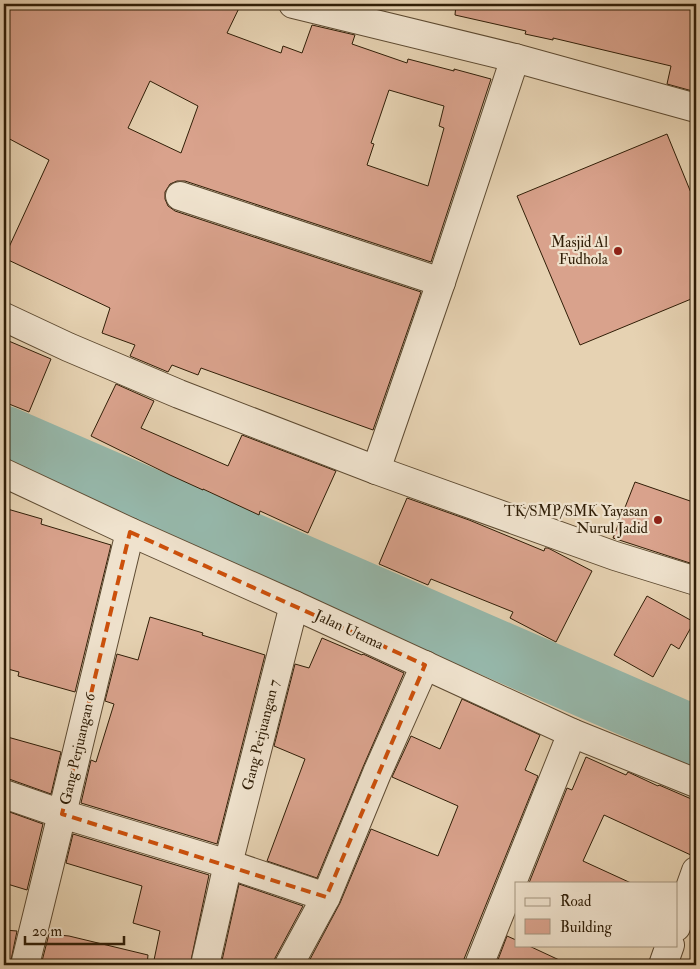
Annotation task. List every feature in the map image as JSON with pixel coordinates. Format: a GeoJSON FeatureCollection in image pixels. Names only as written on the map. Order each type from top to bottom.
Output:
{"type":"FeatureCollection","features":[{"type":"Feature","properties":{"kind":"street"},"geometry":{"type":"LineString","coordinates":[[293,4],[515,58],[696,108]]}},
{"type":"Feature","properties":{"kind":"street"},"geometry":{"type":"LineString","coordinates":[[376,470],[515,58]]}},
{"type":"Feature","properties":{"kind":"street"},"geometry":{"type":"LineString","coordinates":[[180,196],[441,282]]}},
{"type":"Feature","properties":{"kind":"street"},"geometry":{"type":"LineString","coordinates":[[4,317],[68,347],[179,394],[376,470],[615,556],[696,581]]}},
{"type":"Feature","properties":{"kind":"street","name":"Jalan Utama"},"geometry":{"type":"LineString","coordinates":[[4,473],[572,733],[696,783]]}},
{"type":"Feature","properties":{"kind":"street","name":"Gang Perjuangan 6"},"geometry":{"type":"LineString","coordinates":[[25,965],[130,532]]}},
{"type":"Feature","properties":{"kind":"street","name":"Gang Perjuangan 7"},"geometry":{"type":"LineString","coordinates":[[205,965],[228,864],[294,605]]}},
{"type":"Feature","properties":{"kind":"street"},"geometry":{"type":"LineString","coordinates":[[289,965],[326,896],[377,773],[425,665]]}},
{"type":"Feature","properties":{"kind":"street"},"geometry":{"type":"LineString","coordinates":[[479,965],[572,733]]}},
{"type":"Feature","properties":{"kind":"street"},"geometry":{"type":"LineString","coordinates":[[4,794],[62,814],[326,896]]}},
{"type":"Feature","properties":{"kind":"street"},"geometry":{"type":"LineString","coordinates":[[678,921],[696,871]]}},
{"type":"Feature","properties":{"kind":"street"},"geometry":{"type":"LineString","coordinates":[[663,965],[670,946]]}},
{"type":"Feature","properties":{"kind":"highlighted area"},"geometry":{"type":"Polygon","coordinates":[[[130,532],[425,665],[326,897],[62,814],[130,532]]]}},
{"type":"Feature","properties":{"kind":"building"},"geometry":{"type":"Polygon","coordinates":[[[4,4],[241,4],[227,33],[281,53],[283,46],[302,53],[312,25],[355,35],[352,44],[407,63],[408,59],[491,79],[431,262],[185,181],[177,181],[170,184],[165,192],[168,206],[175,211],[421,292],[373,430],[201,368],[198,375],[172,365],[168,372],[130,356],[135,345],[102,333],[110,308],[4,258],[49,160],[4,136],[4,4]],[[150,81],[128,128],[181,153],[198,106],[150,81]],[[389,90],[371,143],[374,144],[367,165],[428,186],[444,128],[439,126],[444,106],[389,90]]]}},
{"type":"Feature","properties":{"kind":"building"},"geometry":{"type":"Polygon","coordinates":[[[456,4],[696,4],[696,92],[667,84],[671,66],[553,38],[553,40],[525,34],[526,31],[455,15],[456,4]]]}},
{"type":"Feature","properties":{"kind":"building","name":"Masjid Al Fudhola"},"geometry":{"type":"Polygon","coordinates":[[[667,134],[696,205],[696,297],[580,345],[517,196],[667,134]]]}},
{"type":"Feature","properties":{"kind":"building"},"geometry":{"type":"Polygon","coordinates":[[[4,339],[51,359],[29,412],[4,402],[4,339]]]}},
{"type":"Feature","properties":{"kind":"building"},"geometry":{"type":"Polygon","coordinates":[[[116,384],[154,401],[141,428],[228,466],[242,435],[336,471],[308,533],[260,511],[259,515],[203,490],[91,436],[116,384]]]}},
{"type":"Feature","properties":{"kind":"building","name":"TK/SMP/SMK Yayasan Nurul Jadid"},"geometry":{"type":"Polygon","coordinates":[[[635,482],[696,503],[696,565],[613,538],[635,482]]]}},
{"type":"Feature","properties":{"kind":"building"},"geometry":{"type":"Polygon","coordinates":[[[407,498],[469,520],[544,551],[545,548],[548,548],[592,571],[556,642],[510,618],[513,612],[431,579],[428,585],[379,564],[407,498]]]}},
{"type":"Feature","properties":{"kind":"building"},"geometry":{"type":"Polygon","coordinates":[[[4,508],[42,519],[41,524],[111,545],[75,692],[18,676],[19,672],[4,668],[4,508]]]}},
{"type":"Feature","properties":{"kind":"building"},"geometry":{"type":"Polygon","coordinates":[[[647,596],[694,622],[679,649],[671,644],[653,677],[614,655],[647,596]]]}},
{"type":"Feature","properties":{"kind":"building"},"geometry":{"type":"Polygon","coordinates":[[[150,617],[265,655],[217,844],[81,803],[91,760],[96,762],[114,704],[105,701],[117,654],[138,660],[150,617]]]}},
{"type":"Feature","properties":{"kind":"building"},"geometry":{"type":"Polygon","coordinates":[[[322,638],[404,673],[317,878],[267,861],[305,759],[274,746],[295,664],[309,668],[322,638]]]}},
{"type":"Feature","properties":{"kind":"building"},"geometry":{"type":"Polygon","coordinates":[[[462,699],[540,735],[525,770],[538,776],[464,959],[464,965],[307,965],[340,903],[371,829],[438,856],[458,806],[392,777],[411,736],[440,749],[462,699]]]}},
{"type":"Feature","properties":{"kind":"building"},"geometry":{"type":"Polygon","coordinates":[[[4,736],[61,752],[51,794],[9,779],[4,779],[4,736]]]}},
{"type":"Feature","properties":{"kind":"building"},"geometry":{"type":"Polygon","coordinates":[[[586,757],[626,775],[628,772],[696,801],[696,856],[604,815],[583,861],[629,882],[529,882],[567,788],[572,790],[586,757]]]}},
{"type":"Feature","properties":{"kind":"building"},"geometry":{"type":"Polygon","coordinates":[[[4,810],[43,824],[27,890],[4,883],[4,810]]]}},
{"type":"Feature","properties":{"kind":"building"},"geometry":{"type":"Polygon","coordinates":[[[73,834],[209,875],[190,965],[153,965],[160,931],[133,923],[142,886],[66,863],[73,834]]]}},
{"type":"Feature","properties":{"kind":"building"},"geometry":{"type":"Polygon","coordinates":[[[239,884],[303,906],[273,965],[221,965],[239,884]]]}},
{"type":"Feature","properties":{"kind":"building"},"geometry":{"type":"Polygon","coordinates":[[[4,930],[17,931],[10,965],[4,965],[4,930]]]}},
{"type":"Feature","properties":{"kind":"building"},"geometry":{"type":"Polygon","coordinates":[[[49,934],[69,936],[148,955],[147,965],[41,965],[49,934]]]}},
{"type":"Feature","properties":{"kind":"building"},"geometry":{"type":"Polygon","coordinates":[[[507,936],[515,940],[515,946],[529,946],[570,965],[496,965],[507,936]]]}},
{"type":"Feature","properties":{"kind":"waterway"},"geometry":{"type":"LineString","coordinates":[[4,435],[696,736]]}},
{"type":"Feature","properties":{"kind":"place","name":"Masjid Al Fudhola"},"geometry":{"type":"Point","coordinates":[618,251]}},
{"type":"Feature","properties":{"kind":"place","name":"TK/SMP/SMK Yayasan Nurul Jadid"},"geometry":{"type":"Point","coordinates":[658,520]}}]}
